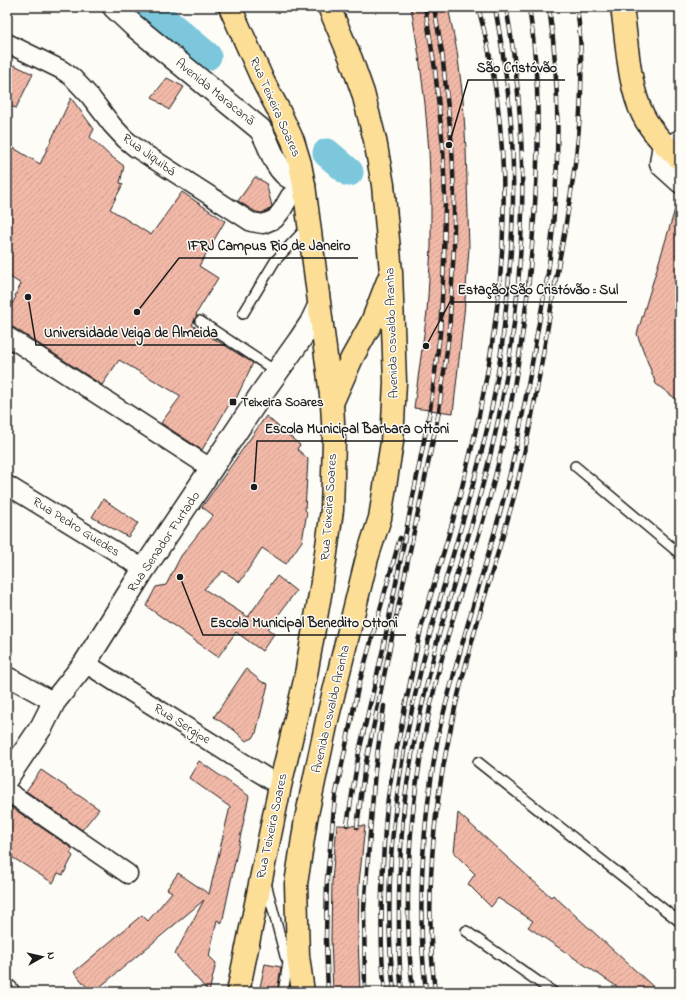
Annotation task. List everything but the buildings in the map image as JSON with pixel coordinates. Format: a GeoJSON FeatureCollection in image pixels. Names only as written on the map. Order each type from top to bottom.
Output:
{"type":"FeatureCollection","features":[{"type":"Feature","properties":{"kind":"main road","name":"Rua Teixeira Soares"},"geometry":{"type":"LineString","coordinates":[[230,7],[260,76],[278,109],[293,142],[300,164],[332,403],[334,448],[329,537],[305,680],[280,786],[238,992]]}},
{"type":"Feature","properties":{"kind":"main road","name":"Avenida Osvaldo Aranha"},"geometry":{"type":"LineString","coordinates":[[303,992],[298,956],[296,884],[306,819],[328,716],[367,558],[380,518],[392,442],[395,382],[391,272],[383,185],[375,140],[363,93],[351,59],[329,7]]}},
{"type":"Feature","properties":{"kind":"main road"},"geometry":{"type":"LineString","coordinates":[[622,7],[632,81],[642,114],[654,133],[671,139],[680,159]]}},
{"type":"Feature","properties":{"kind":"main road"},"geometry":{"type":"LineString","coordinates":[[332,403],[352,358],[372,322],[391,272]]}},
{"type":"Feature","properties":{"kind":"street","name":"Avenida Maracanã"},"geometry":{"type":"LineString","coordinates":[[114,7],[133,25],[257,126],[267,139],[284,174],[304,185]]}},
{"type":"Feature","properties":{"kind":"street","name":"Rua Jiquibá"},"geometry":{"type":"LineString","coordinates":[[7,43],[67,74],[81,86],[124,139],[233,212],[251,222],[263,224],[275,219],[290,196],[304,185]]}},
{"type":"Feature","properties":{"kind":"street"},"geometry":{"type":"LineString","coordinates":[[671,139],[659,163],[660,166],[680,184]]}},
{"type":"Feature","properties":{"kind":"street"},"geometry":{"type":"LineString","coordinates":[[272,152],[281,190],[282,210]]}},
{"type":"Feature","properties":{"kind":"street","name":"Rua Senador Furtado"},"geometry":{"type":"LineString","coordinates":[[7,778],[42,726],[54,702],[85,663],[144,570],[311,323],[320,306]]}},
{"type":"Feature","properties":{"kind":"street"},"geometry":{"type":"LineString","coordinates":[[7,336],[212,469]]}},
{"type":"Feature","properties":{"kind":"street","name":"Rua Pedro Guedes"},"geometry":{"type":"LineString","coordinates":[[7,485],[144,570]]}},
{"type":"Feature","properties":{"kind":"street","name":"Rua Sergipe"},"geometry":{"type":"LineString","coordinates":[[85,663],[280,786]]}},
{"type":"Feature","properties":{"kind":"street"},"geometry":{"type":"LineString","coordinates":[[7,676],[54,702]]}},
{"type":"Feature","properties":{"kind":"street"},"geometry":{"type":"LineString","coordinates":[[7,791],[128,874]]}},
{"type":"Feature","properties":{"kind":"lane"},"geometry":{"type":"LineString","coordinates":[[243,314],[275,261],[309,225]]}},
{"type":"Feature","properties":{"kind":"lane"},"geometry":{"type":"LineString","coordinates":[[200,321],[277,372]]}},
{"type":"Feature","properties":{"kind":"lane"},"geometry":{"type":"LineString","coordinates":[[575,466],[680,554]]}},
{"type":"Feature","properties":{"kind":"lane"},"geometry":{"type":"LineString","coordinates":[[478,762],[680,922]]}},
{"type":"Feature","properties":{"kind":"lane"},"geometry":{"type":"LineString","coordinates":[[263,870],[285,956],[288,962],[283,992]]}},
{"type":"Feature","properties":{"kind":"lane"},"geometry":{"type":"LineString","coordinates":[[466,931],[553,992]]}},
{"type":"Feature","properties":{"kind":"waterway"},"geometry":{"type":"LineString","coordinates":[[148,7],[207,56]]}},
{"type":"Feature","properties":{"kind":"waterway"},"geometry":{"type":"LineString","coordinates":[[327,153],[349,172]]}},
{"type":"Feature","properties":{"kind":"railway"},"geometry":{"type":"LineString","coordinates":[[347,825],[359,752],[383,649],[430,410],[440,334],[444,263],[445,200],[443,146],[435,69],[425,7]]}},
{"type":"Feature","properties":{"kind":"railway"},"geometry":{"type":"LineString","coordinates":[[357,827],[364,772],[439,411],[449,334],[454,247],[452,146],[442,52],[434,7]]}},
{"type":"Feature","properties":{"kind":"railway"},"geometry":{"type":"LineString","coordinates":[[385,992],[381,917],[383,854],[387,803],[421,629],[449,535],[478,421],[498,303],[502,243],[503,184],[500,125],[492,66],[478,7]]}},
{"type":"Feature","properties":{"kind":"railway"},"geometry":{"type":"LineString","coordinates":[[394,992],[390,947],[389,902],[391,857],[401,767],[409,722],[430,634],[484,444],[499,367],[507,294],[511,249],[513,159],[509,104],[501,39],[495,7]]}},
{"type":"Feature","properties":{"kind":"railway"},"geometry":{"type":"LineString","coordinates":[[402,992],[399,944],[399,897],[403,817],[410,765],[437,641],[479,499],[493,444],[508,366],[515,315],[520,264],[522,160],[514,57],[506,7]]}},
{"type":"Feature","properties":{"kind":"railway"},"geometry":{"type":"LineString","coordinates":[[413,992],[409,947],[409,858],[418,770],[426,726],[447,639],[482,524],[501,454],[519,360],[527,296],[538,148],[536,63],[529,7]]}},
{"type":"Feature","properties":{"kind":"railway"},"geometry":{"type":"LineString","coordinates":[[426,992],[422,927],[423,861],[425,829],[433,764],[446,705],[500,514],[510,473],[525,404],[548,273],[555,207],[558,140],[556,73],[549,7]]}},
{"type":"Feature","properties":{"kind":"railway"},"geometry":{"type":"LineString","coordinates":[[435,992],[432,960],[431,894],[432,861],[439,796],[457,701],[475,629],[516,489],[539,378],[569,203],[578,138],[581,72],[577,7]]}},
{"type":"Feature","properties":{"kind":"railway"},"geometry":{"type":"LineString","coordinates":[[328,992],[326,939],[327,879],[335,798],[358,688],[400,538]]}},
{"type":"Feature","properties":{"kind":"railway"},"geometry":{"type":"LineString","coordinates":[[365,992],[364,909],[375,770],[384,706]]}},
{"type":"Feature","properties":{"kind":"place","name":"São Cristóvão"},"geometry":{"type":"Point","coordinates":[449,145]}},
{"type":"Feature","properties":{"kind":"place","name":"Universidade Veiga de Almeida"},"geometry":{"type":"Point","coordinates":[28,297]}},
{"type":"Feature","properties":{"kind":"place","name":"IFRJ Campus Rio de Janeiro"},"geometry":{"type":"Point","coordinates":[137,312]}},
{"type":"Feature","properties":{"kind":"place","name":"Estação São Cristóvão :: Sul"},"geometry":{"type":"Point","coordinates":[426,346]}},
{"type":"Feature","properties":{"kind":"place","name":"Teixeira Soares"},"geometry":{"type":"Point","coordinates":[233,402]}},
{"type":"Feature","properties":{"kind":"place","name":"Escola Municipal Barbara Ottoni"},"geometry":{"type":"Point","coordinates":[254,487]}},
{"type":"Feature","properties":{"kind":"place","name":"Escola Municipal Benedito Ottoni"},"geometry":{"type":"Point","coordinates":[180,577]}}]}
